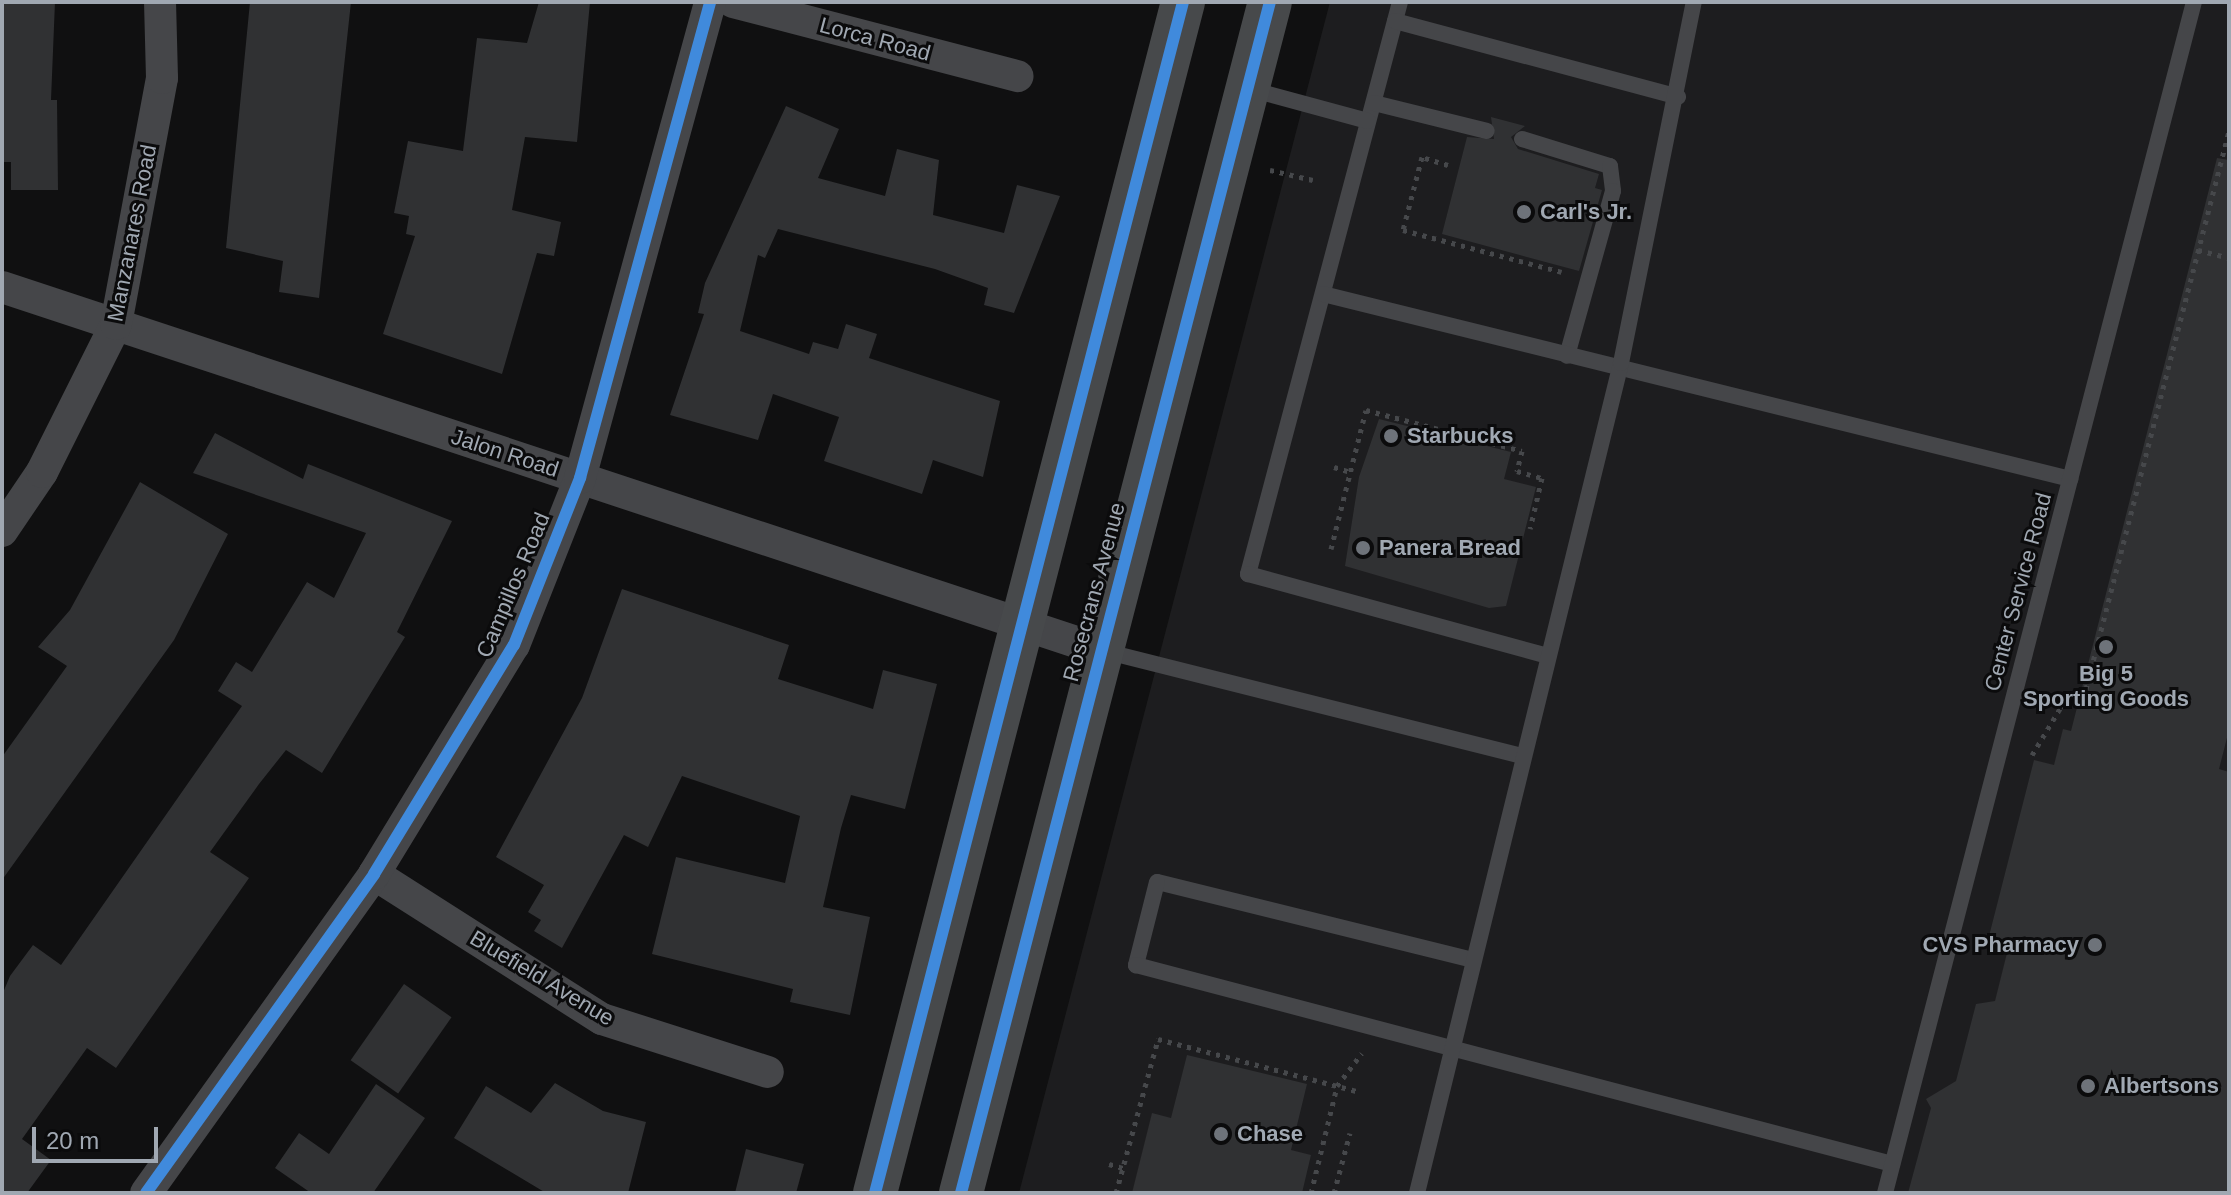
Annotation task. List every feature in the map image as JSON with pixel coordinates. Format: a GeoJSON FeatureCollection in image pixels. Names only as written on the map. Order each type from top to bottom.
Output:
{"type":"FeatureCollection","features":[{"type":"Feature","properties":{"kind":"main road"},"geometry":{"type":"LineString","coordinates":[[875,1193],[1183,2]]}},
{"type":"Feature","properties":{"kind":"main road","name":"Rosecrans Avenue"},"geometry":{"type":"LineString","coordinates":[[961,1193],[1270,2]]}},
{"type":"Feature","properties":{"kind":"street","name":"Manzanares Road"},"geometry":{"type":"LineString","coordinates":[[2,531],[42,472],[116,324],[162,78],[160,2]]}},
{"type":"Feature","properties":{"kind":"street","name":"Campillos Road"},"geometry":{"type":"LineString","coordinates":[[146,1193],[374,874],[514,645],[580,478],[710,2]]}},
{"type":"Feature","properties":{"kind":"street","name":"Lorca Road"},"geometry":{"type":"LineString","coordinates":[[733,2],[1018,76]]}},
{"type":"Feature","properties":{"kind":"street","name":"Jalon Road"},"geometry":{"type":"LineString","coordinates":[[2,287],[1100,650]]}},
{"type":"Feature","properties":{"kind":"street","name":"Bluefield Avenue"},"geometry":{"type":"LineString","coordinates":[[374,874],[602,1019],[768,1072]]}},
{"type":"Feature","properties":{"kind":"lane"},"geometry":{"type":"LineString","coordinates":[[1400,2],[1248,574],[1547,656]]}},
{"type":"Feature","properties":{"kind":"lane"},"geometry":{"type":"LineString","coordinates":[[1417,1193],[1619,370],[1678,97],[1694,2]]}},
{"type":"Feature","properties":{"kind":"lane","name":"Center Service Road"},"geometry":{"type":"LineString","coordinates":[[1885,1193],[2194,2]]}},
{"type":"Feature","properties":{"kind":"lane"},"geometry":{"type":"LineString","coordinates":[[1395,21],[1678,97]]}},
{"type":"Feature","properties":{"kind":"lane"},"geometry":{"type":"LineString","coordinates":[[1247,88],[1368,121]]}},
{"type":"Feature","properties":{"kind":"lane"},"geometry":{"type":"LineString","coordinates":[[1374,103],[1487,131]]}},
{"type":"Feature","properties":{"kind":"lane"},"geometry":{"type":"LineString","coordinates":[[1522,139],[1610,166],[1613,191],[1567,356]]}},
{"type":"Feature","properties":{"kind":"lane"},"geometry":{"type":"LineString","coordinates":[[1323,294],[1619,370],[2070,479]]}},
{"type":"Feature","properties":{"kind":"lane"},"geometry":{"type":"LineString","coordinates":[[1100,650],[1522,756]]}},
{"type":"Feature","properties":{"kind":"lane"},"geometry":{"type":"LineString","coordinates":[[1473,960],[1157,882],[1136,965],[1451,1051],[1892,1164]]}},
{"type":"Feature","properties":{"kind":"path"},"geometry":{"type":"LineString","coordinates":[[2061,707],[2086,689],[2229,131]]}},
{"type":"Feature","properties":{"kind":"path"},"geometry":{"type":"LineString","coordinates":[[1448,165],[1422,157],[1403,230],[1576,276]]}},
{"type":"Feature","properties":{"kind":"path"},"geometry":{"type":"LineString","coordinates":[[1261,167],[1313,180]]}},
{"type":"Feature","properties":{"kind":"path"},"geometry":{"type":"LineString","coordinates":[[2198,250],[2229,258]]}},
{"type":"Feature","properties":{"kind":"path"},"geometry":{"type":"LineString","coordinates":[[1331,549],[1366,410],[1522,451],[1517,471],[1542,478],[1530,529]]}},
{"type":"Feature","properties":{"kind":"path"},"geometry":{"type":"LineString","coordinates":[[1334,467],[1350,472]]}},
{"type":"Feature","properties":{"kind":"path"},"geometry":{"type":"LineString","coordinates":[[1311,1193],[1337,1086],[1377,1031]]}},
{"type":"Feature","properties":{"kind":"path"},"geometry":{"type":"LineString","coordinates":[[1116,1193],[1158,1039],[1360,1092]]}},
{"type":"Feature","properties":{"kind":"path"},"geometry":{"type":"LineString","coordinates":[[1334,1193],[1350,1133]]}},
{"type":"Feature","properties":{"kind":"path"},"geometry":{"type":"LineString","coordinates":[[1109,1164],[1123,1168]]}},
{"type":"Feature","properties":{"kind":"shaded area"},"geometry":{"type":"Polygon","coordinates":[[[1330,2],[2229,2],[2229,1193],[1019,1193],[1330,2]]]}},
{"type":"Feature","properties":{"kind":"building"},"geometry":{"type":"Polygon","coordinates":[[[2,2],[55,2],[51,100],[57,100],[58,190],[11,190],[11,162],[2,162],[2,2]]]}},
{"type":"Feature","properties":{"kind":"building"},"geometry":{"type":"Polygon","coordinates":[[[250,2],[351,2],[319,298],[279,292],[283,261],[226,248],[250,2]]]}},
{"type":"Feature","properties":{"kind":"building"},"geometry":{"type":"Polygon","coordinates":[[[539,2],[590,2],[577,142],[525,137],[512,210],[561,222],[554,256],[537,253],[502,374],[383,334],[415,236],[406,234],[409,216],[394,213],[408,141],[463,151],[477,38],[527,43],[539,2]]]}},
{"type":"Feature","properties":{"kind":"building"},"geometry":{"type":"Polygon","coordinates":[[[786,106],[839,129],[818,178],[885,196],[897,149],[939,160],[933,215],[1004,233],[1017,185],[1060,196],[1014,313],[984,305],[988,288],[935,269],[778,229],[765,258],[758,255],[740,331],[809,354],[813,342],[838,349],[846,324],[877,334],[869,358],[1000,401],[983,477],[933,460],[922,494],[824,461],[839,417],[773,394],[758,440],[670,415],[704,314],[698,313],[705,283],[786,106]]]}},
{"type":"Feature","properties":{"kind":"building","name":"Carl's Jr."},"geometry":{"type":"Polygon","coordinates":[[[1491,117],[1525,126],[1511,137],[1518,149],[1599,174],[1595,188],[1602,190],[1579,271],[1442,234],[1467,137],[1494,139],[1491,117]]]}},
{"type":"Feature","properties":{"kind":"building"},"geometry":{"type":"Polygon","coordinates":[[[2217,158],[2229,160],[2229,730],[2219,769],[2229,772],[2229,1193],[1908,1193],[1931,1108],[1926,1099],[1956,1081],[1976,1004],[1995,1001],[2008,949],[1987,944],[2034,760],[2054,765],[2063,729],[2071,731],[2217,158]]]}},
{"type":"Feature","properties":{"kind":"building"},"geometry":{"type":"Polygon","coordinates":[[[1379,419],[1511,452],[1504,479],[1536,487],[1506,606],[1489,608],[1345,566],[1359,477],[1379,419]]]}},
{"type":"Feature","properties":{"kind":"building"},"geometry":{"type":"Polygon","coordinates":[[[215,433],[303,479],[308,464],[452,521],[397,632],[405,637],[322,773],[286,750],[259,784],[210,852],[249,878],[116,1068],[87,1048],[22,1139],[51,1160],[27,1193],[2,1193],[2,995],[10,976],[33,945],[61,965],[242,706],[218,691],[236,662],[252,672],[307,582],[334,598],[366,533],[193,473],[215,433]]]}},
{"type":"Feature","properties":{"kind":"building"},"geometry":{"type":"Polygon","coordinates":[[[140,482],[228,534],[174,640],[2,880],[2,757],[67,666],[38,647],[70,610],[140,482]]]}},
{"type":"Feature","properties":{"kind":"building"},"geometry":{"type":"Polygon","coordinates":[[[622,589],[789,645],[778,679],[873,709],[883,670],[937,684],[905,809],[851,795],[841,828],[823,907],[870,917],[850,1015],[790,1002],[793,989],[652,954],[676,857],[785,883],[800,816],[682,776],[648,847],[624,835],[562,948],[534,931],[541,920],[528,912],[544,885],[496,857],[582,698],[622,589]]]}},
{"type":"Feature","properties":{"kind":"building"},"geometry":{"type":"Polygon","coordinates":[[[404,984],[452,1017],[398,1093],[351,1060],[404,984]]]}},
{"type":"Feature","properties":{"kind":"building","name":"Chase"},"geometry":{"type":"Polygon","coordinates":[[[1187,1055],[1307,1084],[1291,1150],[1311,1155],[1302,1193],[1132,1193],[1152,1113],[1171,1118],[1187,1055]]]}},
{"type":"Feature","properties":{"kind":"building"},"geometry":{"type":"Polygon","coordinates":[[[555,1083],[603,1111],[646,1122],[628,1193],[546,1193],[454,1138],[486,1086],[531,1113],[555,1083]]]}},
{"type":"Feature","properties":{"kind":"building"},"geometry":{"type":"Polygon","coordinates":[[[376,1084],[425,1118],[373,1193],[311,1193],[275,1168],[299,1133],[329,1154],[376,1084]]]}},
{"type":"Feature","properties":{"kind":"building"},"geometry":{"type":"Polygon","coordinates":[[[746,1149],[804,1164],[796,1193],[735,1193],[746,1149]]]}},
{"type":"Feature","properties":{"kind":"cycle path"},"geometry":{"type":"LineString","coordinates":[[146,1193],[374,874],[514,645],[580,478],[710,2]]}},
{"type":"Feature","properties":{"kind":"cycle path"},"geometry":{"type":"LineString","coordinates":[[875,1193],[1183,2]]}},
{"type":"Feature","properties":{"kind":"cycle path"},"geometry":{"type":"LineString","coordinates":[[961,1193],[1270,2]]}},
{"type":"Feature","properties":{"kind":"place","name":"Carl's Jr."},"geometry":{"type":"Point","coordinates":[1524,212]}},
{"type":"Feature","properties":{"kind":"place","name":"Starbucks"},"geometry":{"type":"Point","coordinates":[1391,436]}},
{"type":"Feature","properties":{"kind":"place","name":"Panera Bread"},"geometry":{"type":"Point","coordinates":[1363,548]}},
{"type":"Feature","properties":{"kind":"place","name":"Big 5 Sporting Goods"},"geometry":{"type":"Point","coordinates":[2106,647]}},
{"type":"Feature","properties":{"kind":"place","name":"CVS Pharmacy"},"geometry":{"type":"Point","coordinates":[2095,945]}},
{"type":"Feature","properties":{"kind":"place","name":"Albertsons"},"geometry":{"type":"Point","coordinates":[2088,1086]}},
{"type":"Feature","properties":{"kind":"place","name":"Chase"},"geometry":{"type":"Point","coordinates":[1221,1134]}}]}
